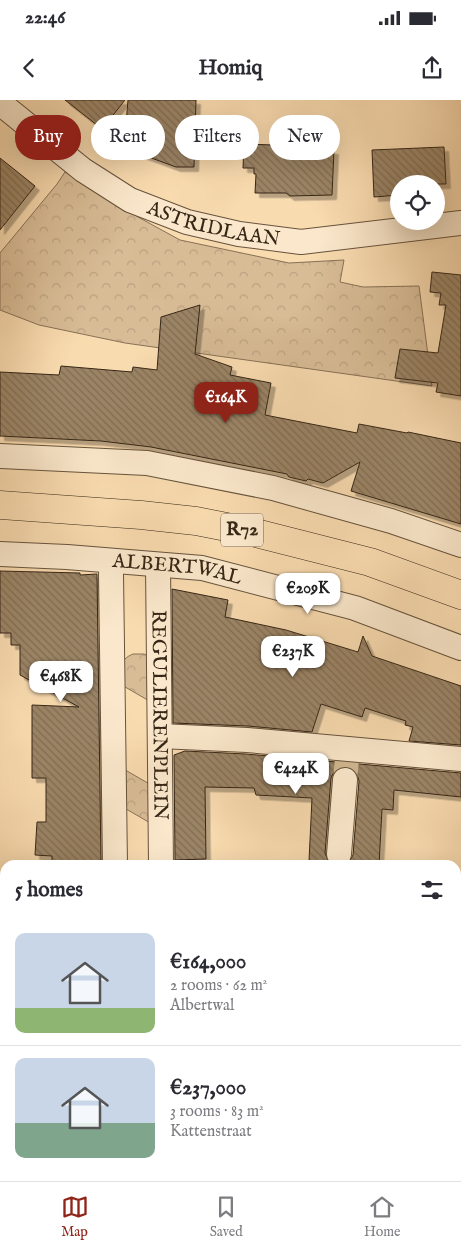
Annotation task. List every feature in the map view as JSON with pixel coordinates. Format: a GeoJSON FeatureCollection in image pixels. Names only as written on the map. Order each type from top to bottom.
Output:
{"type":"FeatureCollection","features":[{"type":"Feature","properties":{"kind":"main road","name":"R72"},"geometry":{"type":"LineString","coordinates":[[0,505],[196,521],[252,532],[370,562],[461,595]]}},
{"type":"Feature","properties":{"kind":"street","name":"ASTRIDLAAN"},"geometry":{"type":"LineString","coordinates":[[0,103],[83,170],[130,200],[187,222],[239,234],[302,242],[461,223]]}},
{"type":"Feature","properties":{"kind":"street"},"geometry":{"type":"LineString","coordinates":[[0,456],[147,463],[272,488],[391,520],[461,545]]}},
{"type":"Feature","properties":{"kind":"street","name":"ALBERTWAL"},"geometry":{"type":"LineString","coordinates":[[0,554],[67,557],[202,568],[355,608],[461,648]]}},
{"type":"Feature","properties":{"kind":"street"},"geometry":{"type":"LineString","coordinates":[[112,561],[115,860]]}},
{"type":"Feature","properties":{"kind":"street","name":"REGULIERENPLEIN"},"geometry":{"type":"LineString","coordinates":[[158,565],[161,860]]}},
{"type":"Feature","properties":{"kind":"street"},"geometry":{"type":"LineString","coordinates":[[160,736],[247,740],[347,763],[461,759]]}},
{"type":"Feature","properties":{"kind":"street"},"geometry":{"type":"LineString","coordinates":[[339,854],[347,763]]}},
{"type":"Feature","properties":{"kind":"green space"},"geometry":{"type":"Polygon","coordinates":[[[65,172],[138,217],[180,240],[289,263],[344,260],[340,282],[363,287],[419,286],[432,386],[125,343],[39,325],[0,310],[0,253],[65,172]]]}},
{"type":"Feature","properties":{"kind":"green space"},"geometry":{"type":"Polygon","coordinates":[[[133,654],[149,656],[151,702],[120,684],[123,662],[128,656],[133,654]]]}},
{"type":"Feature","properties":{"kind":"green space"},"geometry":{"type":"Polygon","coordinates":[[[120,767],[153,786],[152,824],[121,806],[120,767]]]}},
{"type":"Feature","properties":{"kind":"building"},"geometry":{"type":"Polygon","coordinates":[[[65,100],[125,100],[113,115],[91,115],[91,120],[65,100]]]}},
{"type":"Feature","properties":{"kind":"building"},"geometry":{"type":"Polygon","coordinates":[[[128,100],[196,100],[196,115],[175,115],[175,160],[194,160],[194,167],[176,167],[157,160],[165,160],[165,115],[127,115],[128,100]]]}},
{"type":"Feature","properties":{"kind":"building"},"geometry":{"type":"Polygon","coordinates":[[[259,145],[269,145],[269,160],[334,160],[332,195],[290,196],[286,193],[255,193],[256,174],[254,174],[254,168],[243,168],[243,160],[259,160],[259,145]]]}},
{"type":"Feature","properties":{"kind":"building"},"geometry":{"type":"Polygon","coordinates":[[[444,147],[446,184],[445,175],[390,175],[390,196],[374,197],[372,150],[444,147]]]}},
{"type":"Feature","properties":{"kind":"building"},"geometry":{"type":"Polygon","coordinates":[[[0,158],[35,186],[0,230],[0,158]]]}},
{"type":"Feature","properties":{"kind":"building"},"geometry":{"type":"Polygon","coordinates":[[[432,272],[461,275],[461,396],[436,392],[438,383],[395,378],[400,349],[438,353],[446,305],[439,305],[441,293],[430,292],[432,272]]]}},
{"type":"Feature","properties":{"kind":"building"},"geometry":{"type":"Polygon","coordinates":[[[200,305],[195,354],[232,367],[230,375],[271,383],[265,415],[357,433],[359,424],[461,443],[461,524],[351,491],[360,462],[323,483],[308,479],[306,481],[289,477],[287,474],[151,447],[101,441],[0,436],[0,372],[59,375],[61,366],[132,372],[133,367],[157,370],[161,317],[200,305]]]}},
{"type":"Feature","properties":{"kind":"building"},"geometry":{"type":"Polygon","coordinates":[[[0,571],[80,573],[80,575],[97,574],[101,860],[52,860],[52,856],[35,855],[37,822],[46,822],[46,778],[32,778],[32,705],[79,707],[20,675],[20,645],[11,645],[11,633],[0,633],[0,571]]]}},
{"type":"Feature","properties":{"kind":"building"},"geometry":{"type":"Polygon","coordinates":[[[172,589],[228,600],[225,617],[286,630],[358,652],[363,636],[372,656],[461,686],[461,745],[409,741],[413,727],[405,725],[406,721],[365,708],[362,717],[321,704],[312,732],[248,726],[173,723],[172,589]]]}},
{"type":"Feature","properties":{"kind":"building"},"geometry":{"type":"Polygon","coordinates":[[[185,751],[246,754],[461,773],[461,797],[394,790],[393,810],[382,809],[379,860],[350,860],[353,855],[359,781],[357,774],[352,768],[346,766],[339,768],[331,778],[325,853],[328,860],[309,860],[312,798],[256,795],[254,788],[205,787],[206,859],[175,860],[174,755],[185,751]]]}},
{"type":"Feature","properties":{"kind":"tunnel"},"geometry":{"type":"LineString","coordinates":[[345,780],[347,759]]}}]}
